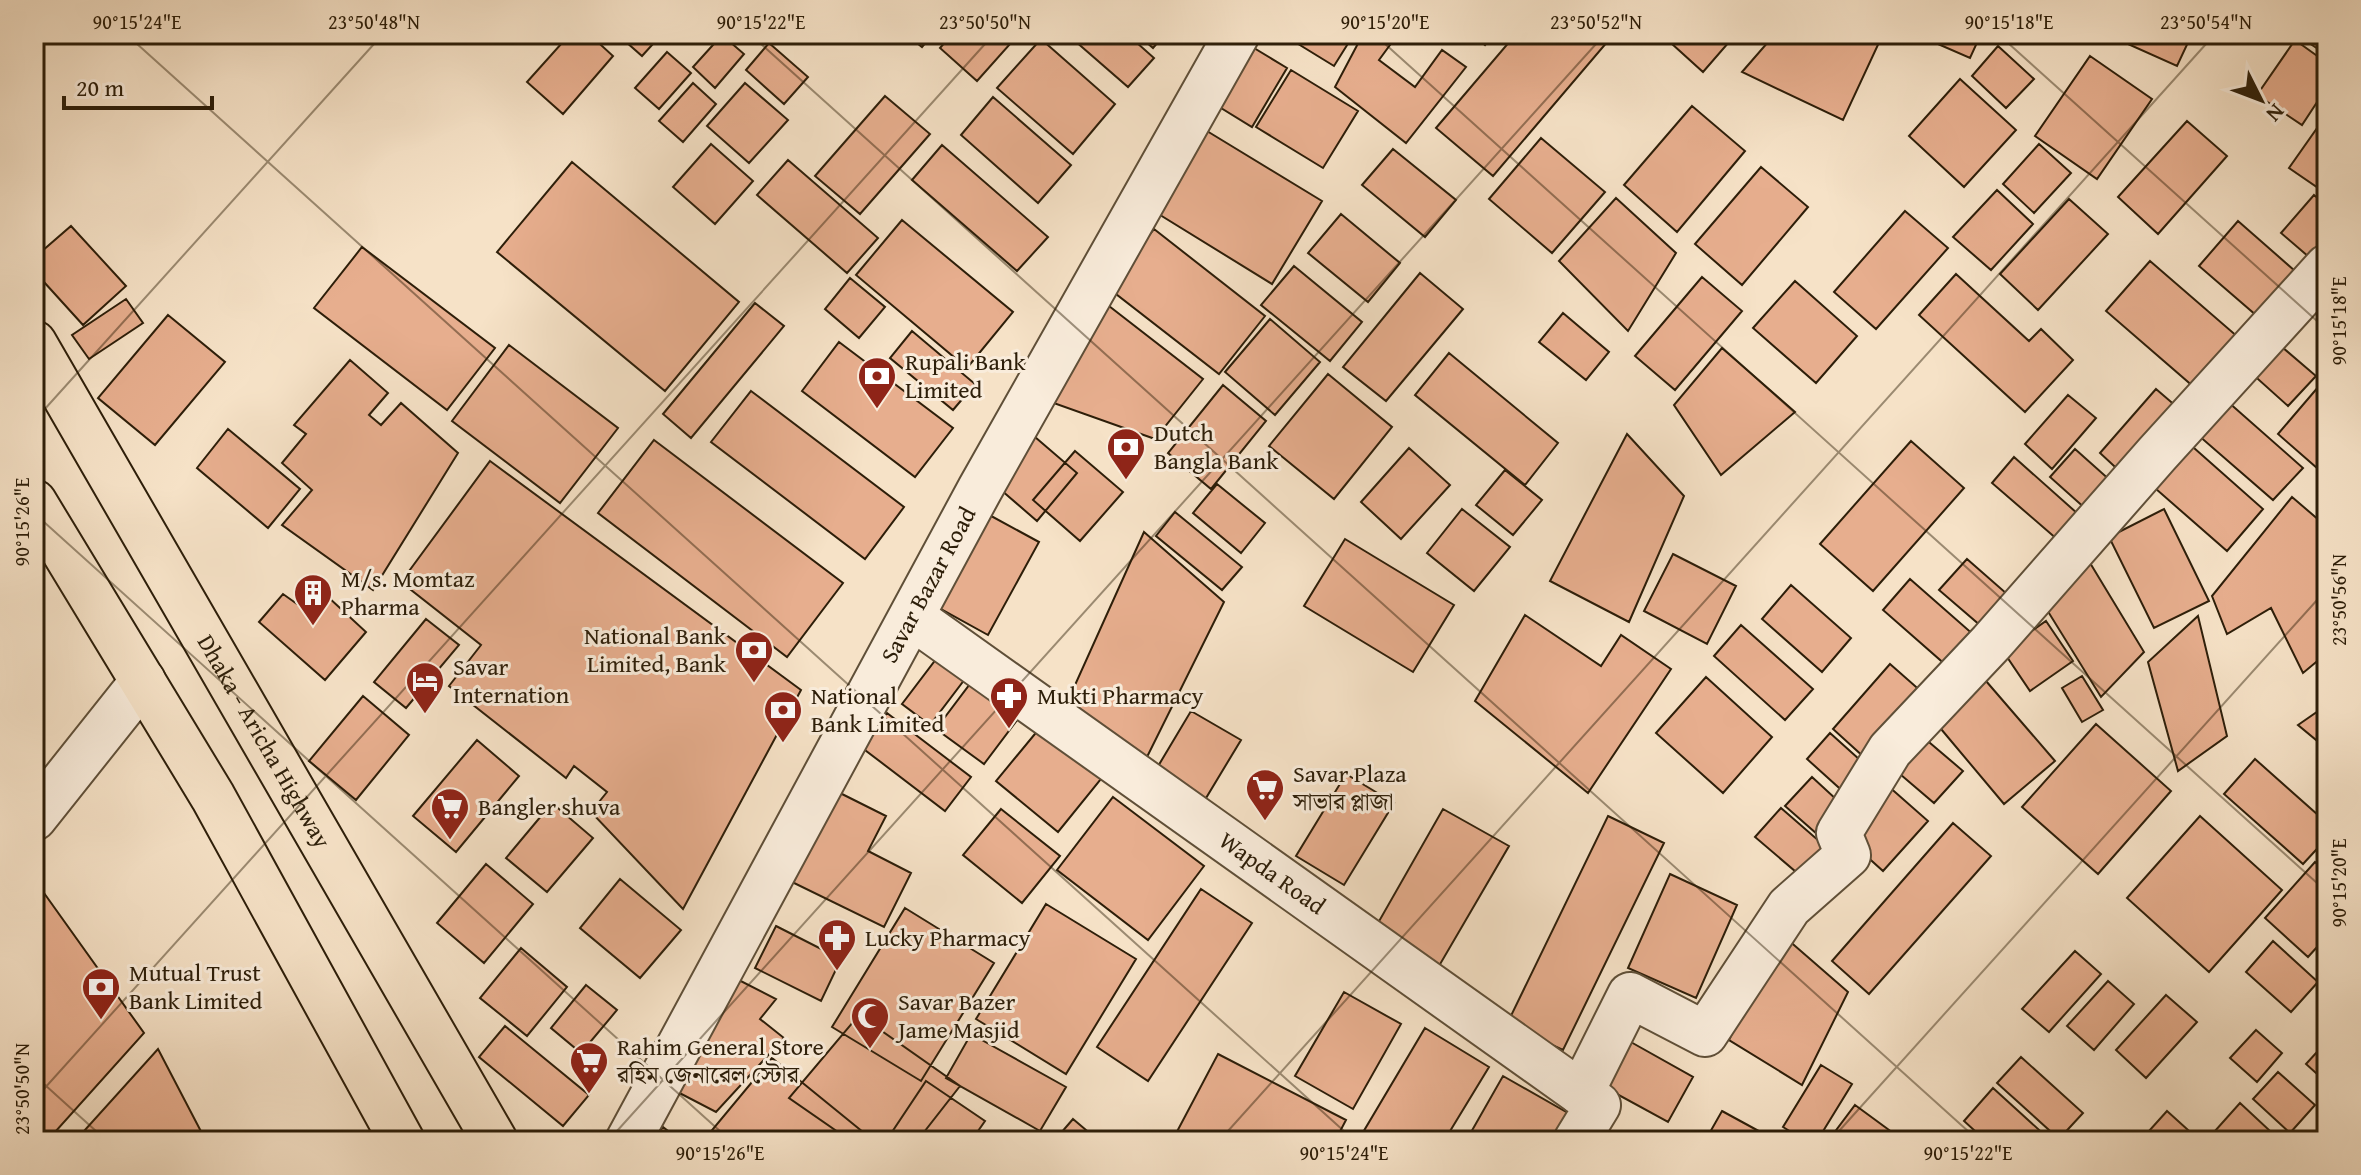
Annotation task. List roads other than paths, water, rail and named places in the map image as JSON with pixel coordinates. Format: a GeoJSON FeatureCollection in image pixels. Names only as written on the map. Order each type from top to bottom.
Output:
{"type":"FeatureCollection","features":[{"type":"Feature","properties":{"kind":"highway","name":"Dhaka - Aricha Highway"},"geometry":{"type":"LineString","coordinates":[[34,343],[495,1141]]}},
{"type":"Feature","properties":{"kind":"highway"},"geometry":{"type":"LineString","coordinates":[[34,502],[213,797],[402,1141]]}},
{"type":"Feature","properties":{"kind":"street","name":"Savar Bazar Road"},"geometry":{"type":"LineString","coordinates":[[628,1141],[980,489],[1237,34]]}},
{"type":"Feature","properties":{"kind":"street"},"geometry":{"type":"LineString","coordinates":[[1576,1141],[1598,1105],[1581,1093],[1630,995],[1705,1034],[1789,907],[1848,855],[1839,833],[1890,750],[1991,643],[2327,267]]}},
{"type":"Feature","properties":{"kind":"street","name":"Wapda Road"},"geometry":{"type":"LineString","coordinates":[[912,617],[1581,1093]]}},
{"type":"Feature","properties":{"kind":"street"},"geometry":{"type":"LineString","coordinates":[[34,818],[143,681]]}},
{"type":"Feature","properties":{"kind":"place","name":"Rupali Bank Limited"},"geometry":{"type":"Point","coordinates":[877,410]}},
{"type":"Feature","properties":{"kind":"place","name":"Dutch Bangla Bank"},"geometry":{"type":"Point","coordinates":[1126,481]}},
{"type":"Feature","properties":{"kind":"place","name":"M/s. Momtaz Pharma"},"geometry":{"type":"Point","coordinates":[313,627]}},
{"type":"Feature","properties":{"kind":"place","name":"National Bank Limited, Bank"},"geometry":{"type":"Point","coordinates":[754,684]}},
{"type":"Feature","properties":{"kind":"place","name":"Savar Internation"},"geometry":{"type":"Point","coordinates":[425,715]}},
{"type":"Feature","properties":{"kind":"place","name":"Mukti Pharmacy"},"geometry":{"type":"Point","coordinates":[1009,730]}},
{"type":"Feature","properties":{"kind":"place","name":"National Bank Limited"},"geometry":{"type":"Point","coordinates":[783,744]}},
{"type":"Feature","properties":{"kind":"place","name":"Savar Plaza সাভার প্লাজা"},"geometry":{"type":"Point","coordinates":[1265,822]}},
{"type":"Feature","properties":{"kind":"place","name":"Bangler shuva"},"geometry":{"type":"Point","coordinates":[450,841]}},
{"type":"Feature","properties":{"kind":"place","name":"Lucky Pharmacy"},"geometry":{"type":"Point","coordinates":[837,972]}},
{"type":"Feature","properties":{"kind":"place","name":"Mutual Trust Bank Limited"},"geometry":{"type":"Point","coordinates":[101,1021]}},
{"type":"Feature","properties":{"kind":"place","name":"Savar Bazer Jame Masjid"},"geometry":{"type":"Point","coordinates":[870,1050]}},
{"type":"Feature","properties":{"kind":"place","name":"Rahim General Store রহিম জেনারেল স্টোর"},"geometry":{"type":"Point","coordinates":[589,1095]}}]}
